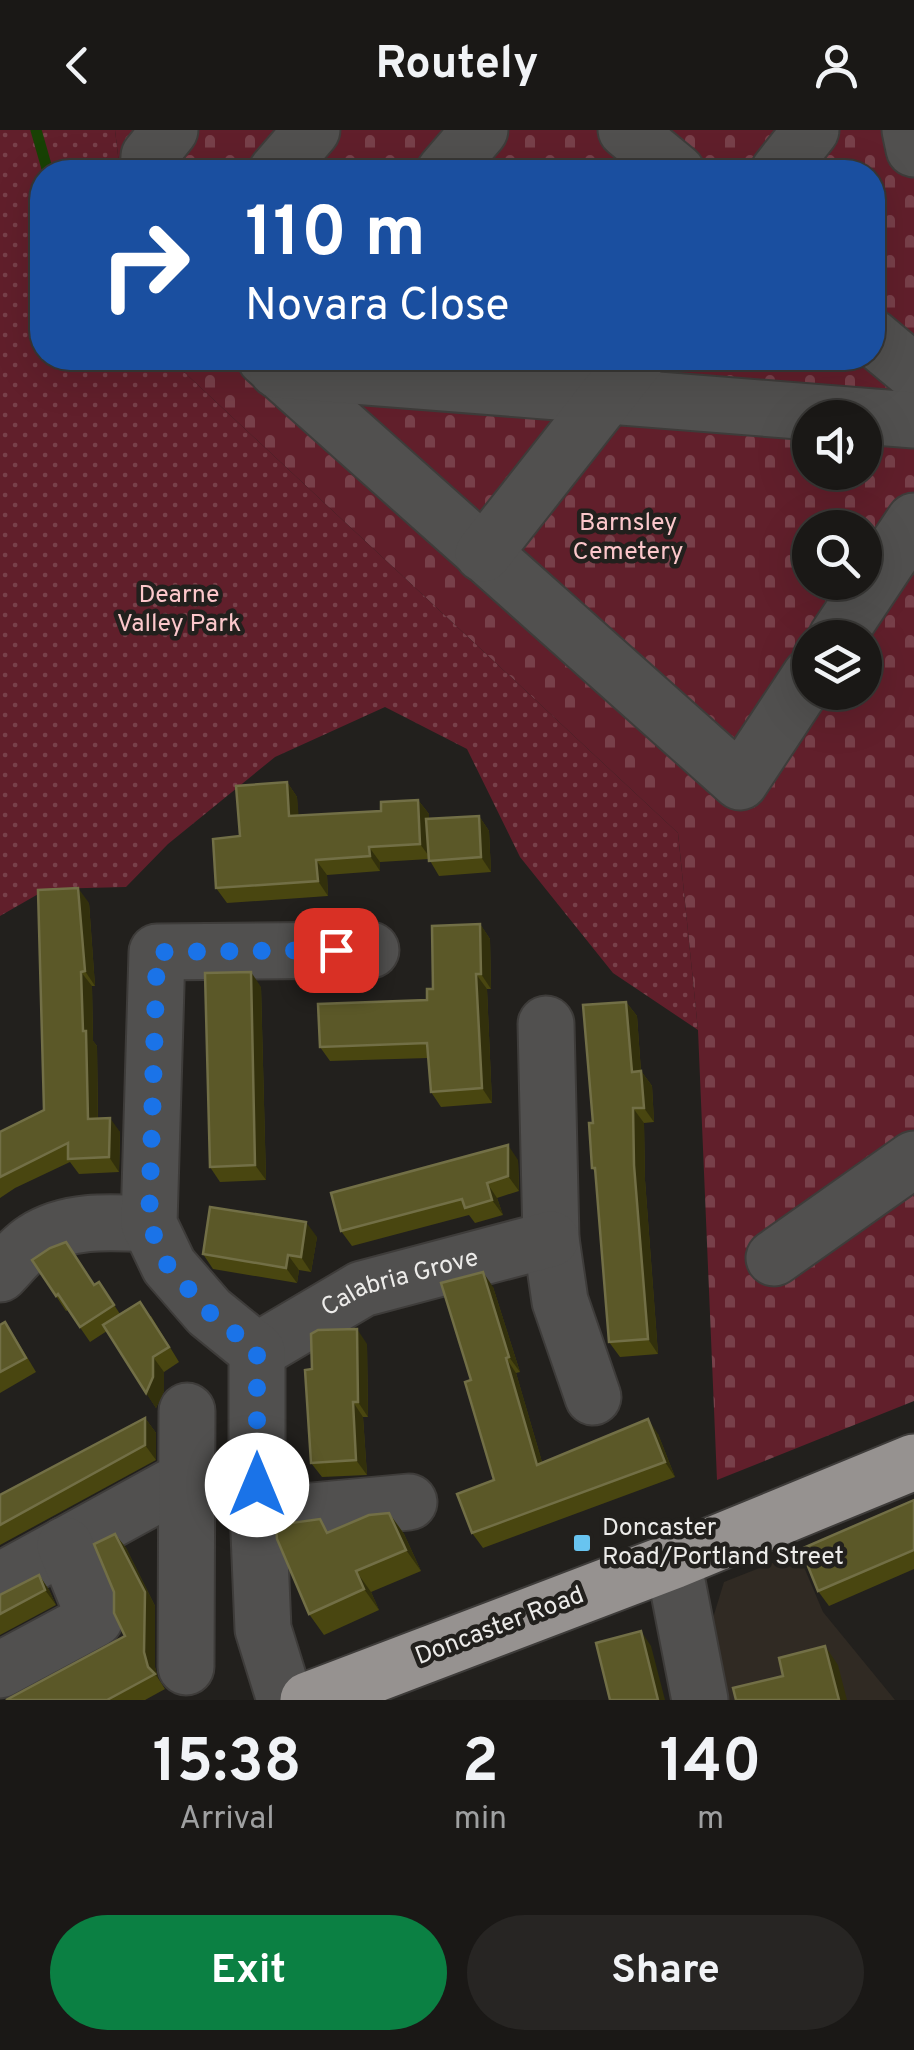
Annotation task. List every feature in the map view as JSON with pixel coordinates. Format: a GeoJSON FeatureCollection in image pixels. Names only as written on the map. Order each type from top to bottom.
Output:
{"type":"FeatureCollection","features":[{"type":"Feature","properties":{"kind":"highway","name":"Doncaster Road"},"geometry":{"type":"LineString","coordinates":[[308,1700],[672,1561],[914,1462]]}},
{"type":"Feature","properties":{"kind":"street"},"geometry":{"type":"LineString","coordinates":[[286,160],[312,130]]}},
{"type":"Feature","properties":{"kind":"street"},"geometry":{"type":"LineString","coordinates":[[626,130],[662,160]]}},
{"type":"Feature","properties":{"kind":"street"},"geometry":{"type":"LineString","coordinates":[[787,160],[810,130]]}},
{"type":"Feature","properties":{"kind":"street"},"geometry":{"type":"LineString","coordinates":[[910,130],[914,149]]}},
{"type":"Feature","properties":{"kind":"street"},"geometry":{"type":"LineString","coordinates":[[885,348],[914,372]]}},
{"type":"Feature","properties":{"kind":"street"},"geometry":{"type":"LineString","coordinates":[[285,370],[483,554],[740,782],[792,703]]}},
{"type":"Feature","properties":{"kind":"street"},"geometry":{"type":"LineString","coordinates":[[461,370],[622,377],[914,420]]}},
{"type":"Feature","properties":{"kind":"street"},"geometry":{"type":"LineString","coordinates":[[483,554],[622,377]]}},
{"type":"Feature","properties":{"kind":"street"},"geometry":{"type":"LineString","coordinates":[[848,620],[914,521]]}},
{"type":"Feature","properties":{"kind":"street"},"geometry":{"type":"LineString","coordinates":[[285,1700],[263,1629],[257,1351],[209,1312],[168,1266],[149,1224],[157,952],[371,950]]}},
{"type":"Feature","properties":{"kind":"street"},"geometry":{"type":"LineString","coordinates":[[546,1024],[552,1240],[560,1302],[593,1398]]}},
{"type":"Feature","properties":{"kind":"street"},"geometry":{"type":"LineString","coordinates":[[774,1258],[914,1158]]}},
{"type":"Feature","properties":{"kind":"street"},"geometry":{"type":"LineString","coordinates":[[0,1274],[32,1242],[66,1226],[149,1224]]}},
{"type":"Feature","properties":{"kind":"street","name":"Calabria Grove"},"geometry":{"type":"LineString","coordinates":[[257,1351],[362,1289],[552,1240]]}},
{"type":"Feature","properties":{"kind":"street"},"geometry":{"type":"LineString","coordinates":[[186,1667],[187,1412]]}},
{"type":"Feature","properties":{"kind":"street"},"geometry":{"type":"LineString","coordinates":[[0,1580],[171,1487],[186,1486],[258,1501],[409,1502]]}},
{"type":"Feature","properties":{"kind":"street"},"geometry":{"type":"LineString","coordinates":[[0,1670],[95,1619],[64,1545]]}},
{"type":"Feature","properties":{"kind":"street"},"geometry":{"type":"LineString","coordinates":[[672,1561],[700,1700]]}},
{"type":"Feature","properties":{"kind":"shaded area"},"geometry":{"type":"Polygon","coordinates":[[[798,1553],[823,1612],[895,1700],[725,1700],[709,1631],[724,1582],[798,1553]]]}},
{"type":"Feature","properties":{"kind":"green space","name":"Dearne Valley Park"},"geometry":{"type":"Polygon","coordinates":[[[0,130],[115,130],[119,160],[30,160],[30,370],[182,370],[678,833],[698,1030],[613,973],[520,857],[467,749],[385,707],[275,757],[168,844],[126,887],[47,889],[0,916],[0,130]]]}},
{"type":"Feature","properties":{"kind":"green space","name":"Barnsley Cemetery"},"geometry":{"type":"Polygon","coordinates":[[[115,130],[914,130],[914,1401],[717,1480],[698,1030],[678,833],[182,370],[885,370],[885,160],[119,160],[115,130]]]}},
{"type":"Feature","properties":{"kind":"building"},"geometry":{"type":"Polygon","coordinates":[[[287,782],[289,816],[381,811],[381,802],[418,800],[420,844],[369,847],[370,856],[316,860],[318,881],[216,888],[213,839],[240,836],[236,786],[287,782]]]}},
{"type":"Feature","properties":{"kind":"building"},"geometry":{"type":"Polygon","coordinates":[[[479,816],[481,857],[429,861],[426,819],[479,816]]]}},
{"type":"Feature","properties":{"kind":"building"},"geometry":{"type":"Polygon","coordinates":[[[78,888],[85,971],[81,972],[88,1119],[110,1118],[109,1157],[68,1159],[68,1143],[0,1177],[0,1132],[44,1110],[38,890],[78,888]]]}},
{"type":"Feature","properties":{"kind":"building"},"geometry":{"type":"Polygon","coordinates":[[[480,924],[481,974],[476,974],[482,1088],[431,1092],[427,1043],[320,1047],[318,1004],[427,1000],[427,989],[433,989],[432,926],[480,924]]]}},
{"type":"Feature","properties":{"kind":"building"},"geometry":{"type":"Polygon","coordinates":[[[251,972],[255,1165],[210,1167],[205,973],[251,972]]]}},
{"type":"Feature","properties":{"kind":"building"},"geometry":{"type":"Polygon","coordinates":[[[626,1002],[632,1072],[641,1071],[644,1108],[633,1108],[648,1339],[609,1342],[592,1168],[589,1123],[593,1123],[583,1005],[626,1002]]]}},
{"type":"Feature","properties":{"kind":"building"},"geometry":{"type":"Polygon","coordinates":[[[508,1145],[508,1176],[487,1183],[492,1200],[465,1208],[462,1199],[341,1231],[331,1193],[508,1145]]]}},
{"type":"Feature","properties":{"kind":"building"},"geometry":{"type":"Polygon","coordinates":[[[210,1207],[306,1222],[301,1257],[288,1255],[286,1268],[203,1254],[210,1207]]]}},
{"type":"Feature","properties":{"kind":"building"},"geometry":{"type":"Polygon","coordinates":[[[66,1242],[94,1285],[99,1282],[114,1305],[80,1327],[32,1260],[66,1242]]]}},
{"type":"Feature","properties":{"kind":"building"},"geometry":{"type":"Polygon","coordinates":[[[483,1272],[537,1465],[648,1419],[665,1462],[472,1533],[457,1494],[494,1480],[465,1382],[471,1380],[441,1283],[483,1272]]]}},
{"type":"Feature","properties":{"kind":"building"},"geometry":{"type":"Polygon","coordinates":[[[140,1302],[169,1347],[153,1357],[153,1377],[146,1393],[103,1325],[140,1302]]]}},
{"type":"Feature","properties":{"kind":"building"},"geometry":{"type":"Polygon","coordinates":[[[5,1322],[26,1358],[0,1372],[0,1325],[5,1322]]]}},
{"type":"Feature","properties":{"kind":"building"},"geometry":{"type":"Polygon","coordinates":[[[357,1329],[358,1402],[353,1402],[356,1460],[311,1463],[305,1370],[312,1369],[311,1334],[318,1330],[357,1329]]]}},
{"type":"Feature","properties":{"kind":"building"},"geometry":{"type":"Polygon","coordinates":[[[145,1418],[145,1445],[0,1525],[0,1495],[145,1418]]]}},
{"type":"Feature","properties":{"kind":"building"},"geometry":{"type":"Polygon","coordinates":[[[914,1500],[914,1550],[818,1591],[801,1549],[914,1500]]]}},
{"type":"Feature","properties":{"kind":"building"},"geometry":{"type":"Polygon","coordinates":[[[389,1513],[406,1550],[356,1571],[364,1589],[309,1614],[277,1539],[276,1525],[320,1519],[327,1533],[369,1515],[389,1513]]]}},
{"type":"Feature","properties":{"kind":"building"},"geometry":{"type":"Polygon","coordinates":[[[115,1534],[145,1592],[144,1652],[148,1667],[155,1674],[107,1700],[6,1700],[125,1636],[114,1613],[114,1592],[94,1544],[115,1534]]]}},
{"type":"Feature","properties":{"kind":"building"},"geometry":{"type":"Polygon","coordinates":[[[39,1575],[45,1590],[0,1614],[0,1595],[39,1575]]]}},
{"type":"Feature","properties":{"kind":"building"},"geometry":{"type":"Polygon","coordinates":[[[641,1631],[658,1700],[610,1700],[596,1643],[641,1631]]]}},
{"type":"Feature","properties":{"kind":"building"},"geometry":{"type":"Polygon","coordinates":[[[825,1646],[839,1700],[736,1700],[733,1688],[783,1676],[779,1658],[825,1646]]]}},
{"type":"Feature","properties":{"kind":"waterway"},"geometry":{"type":"LineString","coordinates":[[36,130],[45,160]]}},
{"type":"Feature","properties":{"kind":"place","name":"Doncaster Road/Portland Street"},"geometry":{"type":"Point","coordinates":[582,1543]}},
{"type":"Feature","properties":{"kind":"route"},"geometry":{"type":"LineString","coordinates":[[257,1485],[257,1351],[209,1312],[168,1266],[149,1224],[157,952],[336,950]]}}]}
